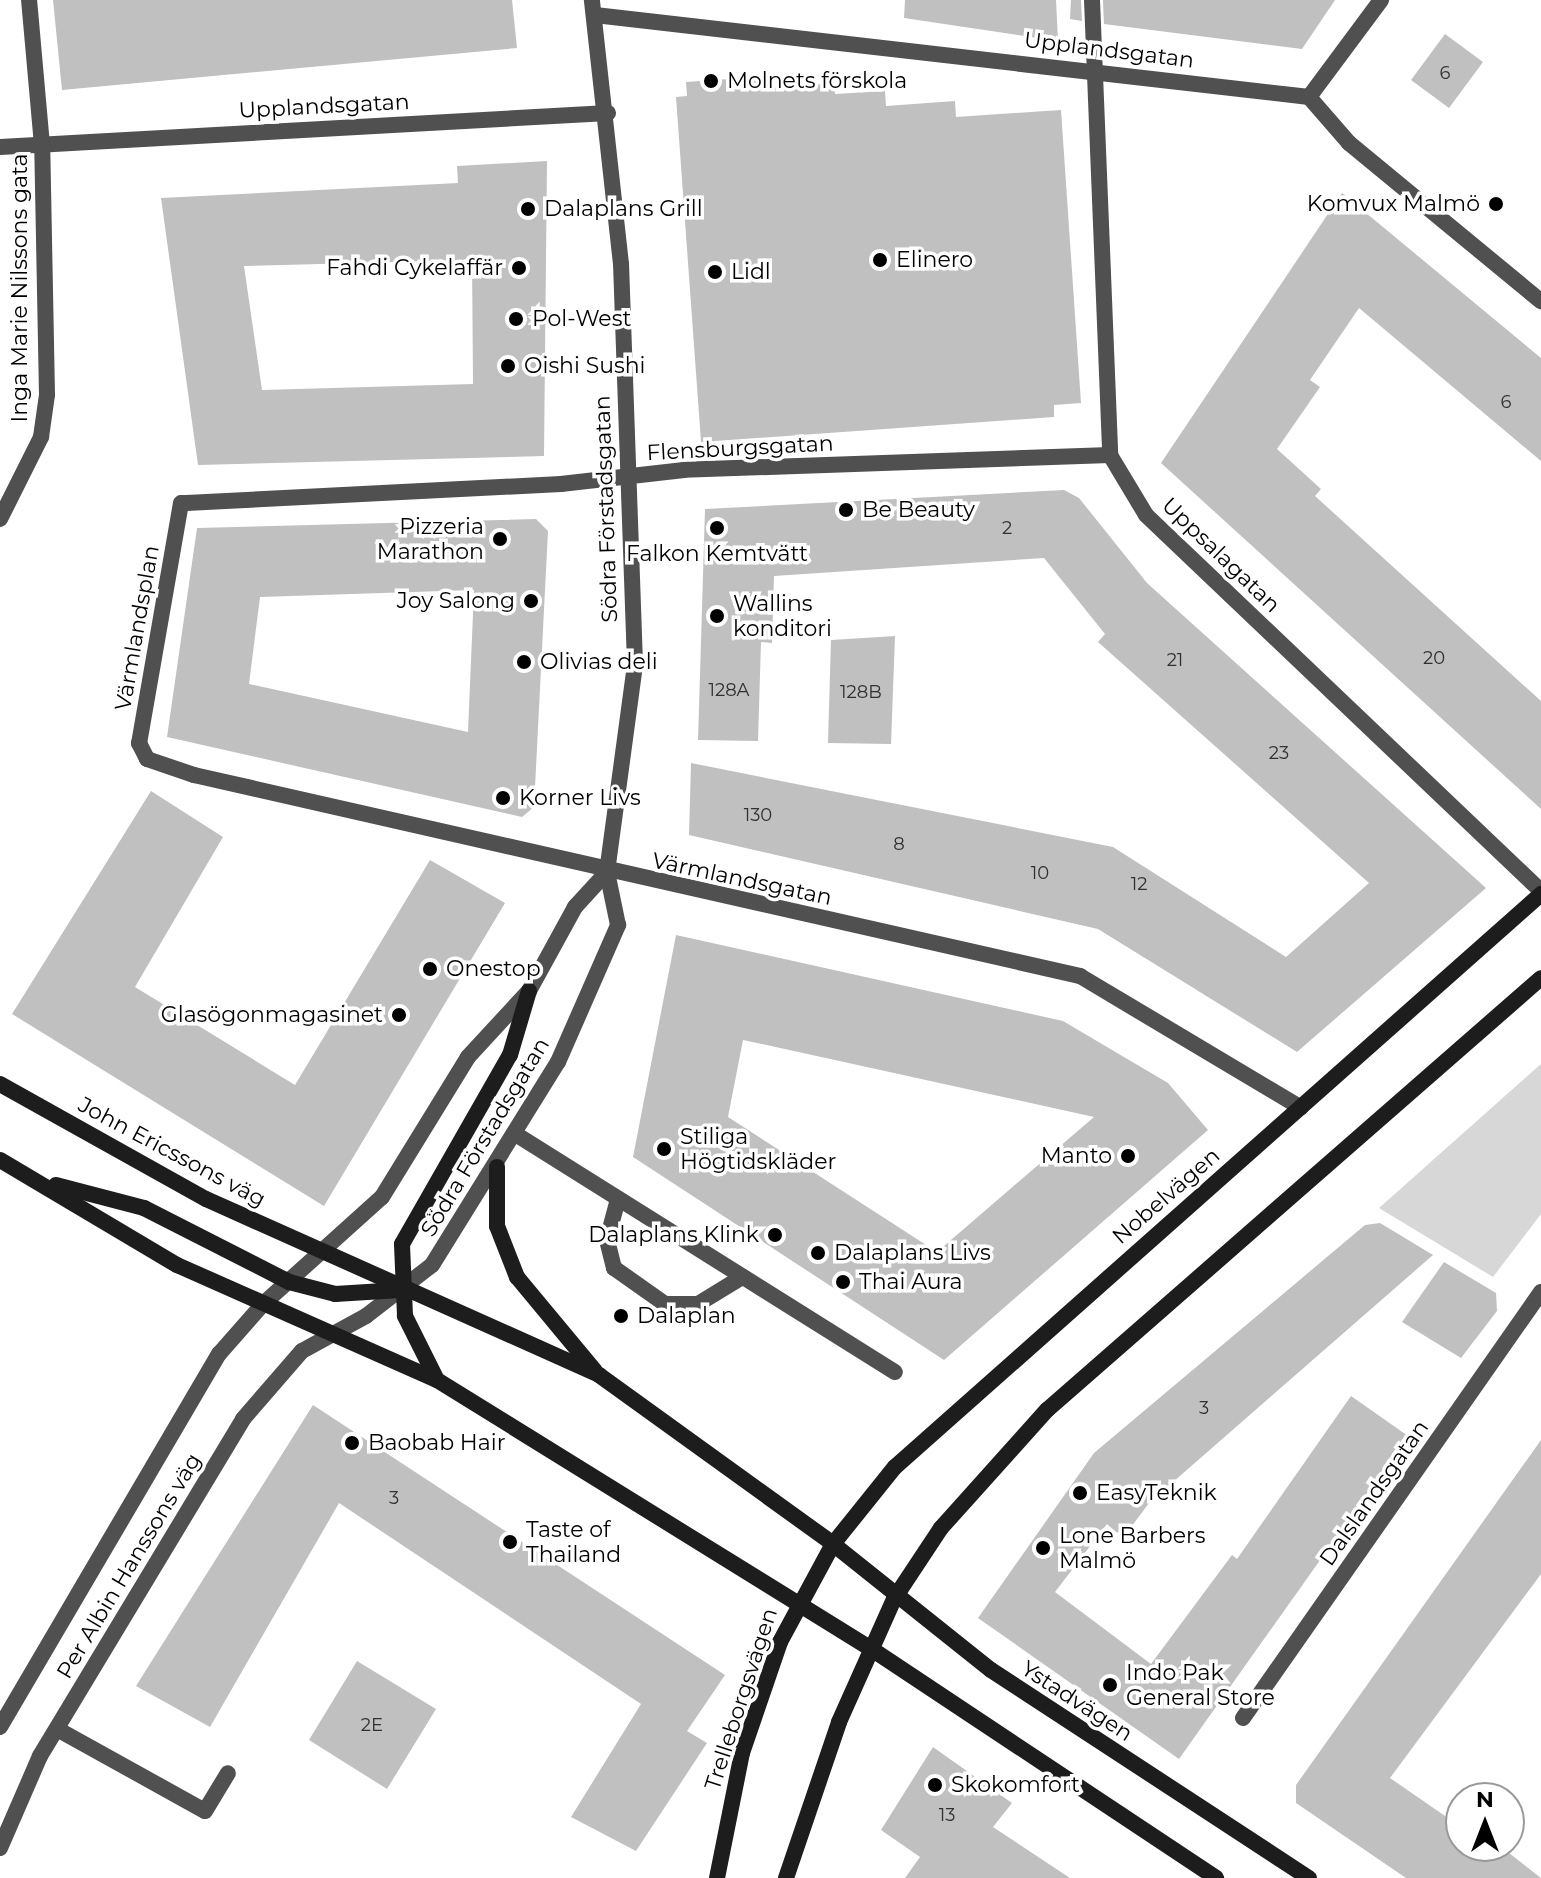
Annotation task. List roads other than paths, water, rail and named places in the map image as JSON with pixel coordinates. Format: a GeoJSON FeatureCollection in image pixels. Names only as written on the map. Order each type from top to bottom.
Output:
{"type":"FeatureCollection","features":[{"type":"Feature","properties":{"kind":"main road","name":"Nobelvägen"},"geometry":{"type":"LineString","coordinates":[[833,1544],[895,1467],[991,1377],[1301,1108],[1541,892]]}},
{"type":"Feature","properties":{"kind":"main road"},"geometry":{"type":"LineString","coordinates":[[786,1878],[839,1722],[894,1599],[941,1528],[1047,1410],[1541,978]]}},
{"type":"Feature","properties":{"kind":"main road"},"geometry":{"type":"LineString","coordinates":[[437,1380],[400,1290],[406,1234],[510,1055],[529,991]]}},
{"type":"Feature","properties":{"kind":"main road","name":"John Ericssons väg"},"geometry":{"type":"LineString","coordinates":[[0,1084],[206,1199],[325,1255]]}},
{"type":"Feature","properties":{"kind":"main road"},"geometry":{"type":"LineString","coordinates":[[0,1160],[177,1265],[437,1380],[873,1650],[1216,1878]]}},
{"type":"Feature","properties":{"kind":"main road"},"geometry":{"type":"LineString","coordinates":[[497,1167],[497,1226],[517,1277],[599,1375]]}},
{"type":"Feature","properties":{"kind":"main road"},"geometry":{"type":"LineString","coordinates":[[36,1180],[144,1208],[289,1282],[335,1294],[400,1290]]}},
{"type":"Feature","properties":{"kind":"main road"},"geometry":{"type":"LineString","coordinates":[[325,1255],[599,1375],[833,1544]]}},
{"type":"Feature","properties":{"kind":"main road","name":"Ystadvägen"},"geometry":{"type":"LineString","coordinates":[[833,1544],[894,1599],[991,1670],[1309,1878]]}},
{"type":"Feature","properties":{"kind":"main road","name":"Trelleborgsvägen"},"geometry":{"type":"LineString","coordinates":[[717,1878],[742,1753],[797,1602],[833,1544]]}},
{"type":"Feature","properties":{"kind":"street","name":"Inga Marie Nilssons gata"},"geometry":{"type":"LineString","coordinates":[[0,519],[41,437],[47,395],[42,145],[29,0]]}},
{"type":"Feature","properties":{"kind":"street","name":"Uppsalagatan"},"geometry":{"type":"LineString","coordinates":[[1092,0],[1098,70],[1110,455],[1146,515],[1541,892]]}},
{"type":"Feature","properties":{"kind":"street"},"geometry":{"type":"LineString","coordinates":[[1381,0],[1309,97],[1349,143],[1541,301]]}},
{"type":"Feature","properties":{"kind":"street","name":"Upplandsgatan"},"geometry":{"type":"LineString","coordinates":[[593,8],[1309,97]]}},
{"type":"Feature","properties":{"kind":"street","name":"Södra Förstadsgatan"},"geometry":{"type":"LineString","coordinates":[[331,1334],[400,1290],[432,1265],[517,1135],[587,1006],[618,925],[607,872],[635,664],[626,477],[621,264],[608,113],[593,8]]}},
{"type":"Feature","properties":{"kind":"street","name":"Upplandsgatan"},"geometry":{"type":"LineString","coordinates":[[0,147],[608,113]]}},
{"type":"Feature","properties":{"kind":"street","name":"Flensburgsgatan"},"geometry":{"type":"LineString","coordinates":[[181,503],[626,477],[1110,455]]}},
{"type":"Feature","properties":{"kind":"street","name":"Värmlandsplan"},"geometry":{"type":"LineString","coordinates":[[147,759],[139,743],[181,503]]}},
{"type":"Feature","properties":{"kind":"street","name":"Värmlandsgatan"},"geometry":{"type":"LineString","coordinates":[[147,759],[607,872],[1080,976],[1301,1108]]}},
{"type":"Feature","properties":{"kind":"street","name":"Södra Förstadsgatan"},"geometry":{"type":"LineString","coordinates":[[262,1305],[325,1255],[382,1197],[468,1057],[529,991],[575,907],[607,872]]}},
{"type":"Feature","properties":{"kind":"street"},"geometry":{"type":"LineString","coordinates":[[517,1135],[895,1372]]}},
{"type":"Feature","properties":{"kind":"street"},"geometry":{"type":"LineString","coordinates":[[618,1199],[607,1240],[614,1268],[665,1304],[698,1304],[742,1277]]}},
{"type":"Feature","properties":{"kind":"street","name":"Dalslandsgatan"},"geometry":{"type":"LineString","coordinates":[[1243,1718],[1541,1292]]}},
{"type":"Feature","properties":{"kind":"street","name":"Per Albin Hanssons väg"},"geometry":{"type":"LineString","coordinates":[[0,1727],[219,1354],[262,1305]]}},
{"type":"Feature","properties":{"kind":"street","name":"Per Albin Hanssons väg"},"geometry":{"type":"LineString","coordinates":[[0,1848],[57,1729],[243,1419],[275,1375],[331,1334]]}},
{"type":"Feature","properties":{"kind":"street"},"geometry":{"type":"LineString","coordinates":[[57,1729],[205,1811],[228,1773]]}},
{"type":"Feature","properties":{"kind":"place","name":"Molnets förskola"},"geometry":{"type":"Point","coordinates":[711,81]}},
{"type":"Feature","properties":{"kind":"place","name":"Komvux Malmö"},"geometry":{"type":"Point","coordinates":[1496,204]}},
{"type":"Feature","properties":{"kind":"place","name":"Dalaplans Grill"},"geometry":{"type":"Point","coordinates":[528,209]}},
{"type":"Feature","properties":{"kind":"place","name":"Elinero"},"geometry":{"type":"Point","coordinates":[880,260]}},
{"type":"Feature","properties":{"kind":"place","name":"Fahdi Cykelaffär"},"geometry":{"type":"Point","coordinates":[519,268]}},
{"type":"Feature","properties":{"kind":"place","name":"Lidl"},"geometry":{"type":"Point","coordinates":[715,272]}},
{"type":"Feature","properties":{"kind":"place","name":"Pol-West"},"geometry":{"type":"Point","coordinates":[516,319]}},
{"type":"Feature","properties":{"kind":"place","name":"Oishi Sushi"},"geometry":{"type":"Point","coordinates":[508,366]}},
{"type":"Feature","properties":{"kind":"place","name":"Be Beauty"},"geometry":{"type":"Point","coordinates":[846,510]}},
{"type":"Feature","properties":{"kind":"place","name":"Falkon Kemtvätt"},"geometry":{"type":"Point","coordinates":[717,528]}},
{"type":"Feature","properties":{"kind":"place","name":"Pizzeria Marathon"},"geometry":{"type":"Point","coordinates":[500,539]}},
{"type":"Feature","properties":{"kind":"place","name":"Joy Salong"},"geometry":{"type":"Point","coordinates":[531,601]}},
{"type":"Feature","properties":{"kind":"place","name":"Wallins konditori"},"geometry":{"type":"Point","coordinates":[717,616]}},
{"type":"Feature","properties":{"kind":"place","name":"Olivias deli"},"geometry":{"type":"Point","coordinates":[524,662]}},
{"type":"Feature","properties":{"kind":"place","name":"Korner Livs"},"geometry":{"type":"Point","coordinates":[503,798]}},
{"type":"Feature","properties":{"kind":"place","name":"Onestop"},"geometry":{"type":"Point","coordinates":[430,969]}},
{"type":"Feature","properties":{"kind":"place","name":"Glasögonmagasinet"},"geometry":{"type":"Point","coordinates":[399,1015]}},
{"type":"Feature","properties":{"kind":"place","name":"Stiliga Högtidskläder"},"geometry":{"type":"Point","coordinates":[664,1149]}},
{"type":"Feature","properties":{"kind":"place","name":"Manto"},"geometry":{"type":"Point","coordinates":[1128,1156]}},
{"type":"Feature","properties":{"kind":"place","name":"Dalaplans Klink"},"geometry":{"type":"Point","coordinates":[775,1235]}},
{"type":"Feature","properties":{"kind":"place","name":"Dalaplans Livs"},"geometry":{"type":"Point","coordinates":[818,1253]}},
{"type":"Feature","properties":{"kind":"place","name":"Thai Aura"},"geometry":{"type":"Point","coordinates":[843,1282]}},
{"type":"Feature","properties":{"kind":"place","name":"Dalaplan"},"geometry":{"type":"Point","coordinates":[621,1316]}},
{"type":"Feature","properties":{"kind":"place","name":"Baobab Hair"},"geometry":{"type":"Point","coordinates":[352,1443]}},
{"type":"Feature","properties":{"kind":"place","name":"EasyTeknik"},"geometry":{"type":"Point","coordinates":[1080,1493]}},
{"type":"Feature","properties":{"kind":"place","name":"Taste of Thailand"},"geometry":{"type":"Point","coordinates":[510,1542]}},
{"type":"Feature","properties":{"kind":"place","name":"Lone Barbers Malmö"},"geometry":{"type":"Point","coordinates":[1043,1548]}},
{"type":"Feature","properties":{"kind":"place","name":"Indo Pak General Store"},"geometry":{"type":"Point","coordinates":[1110,1685]}},
{"type":"Feature","properties":{"kind":"place","name":"Skokomfort"},"geometry":{"type":"Point","coordinates":[935,1785]}}]}
